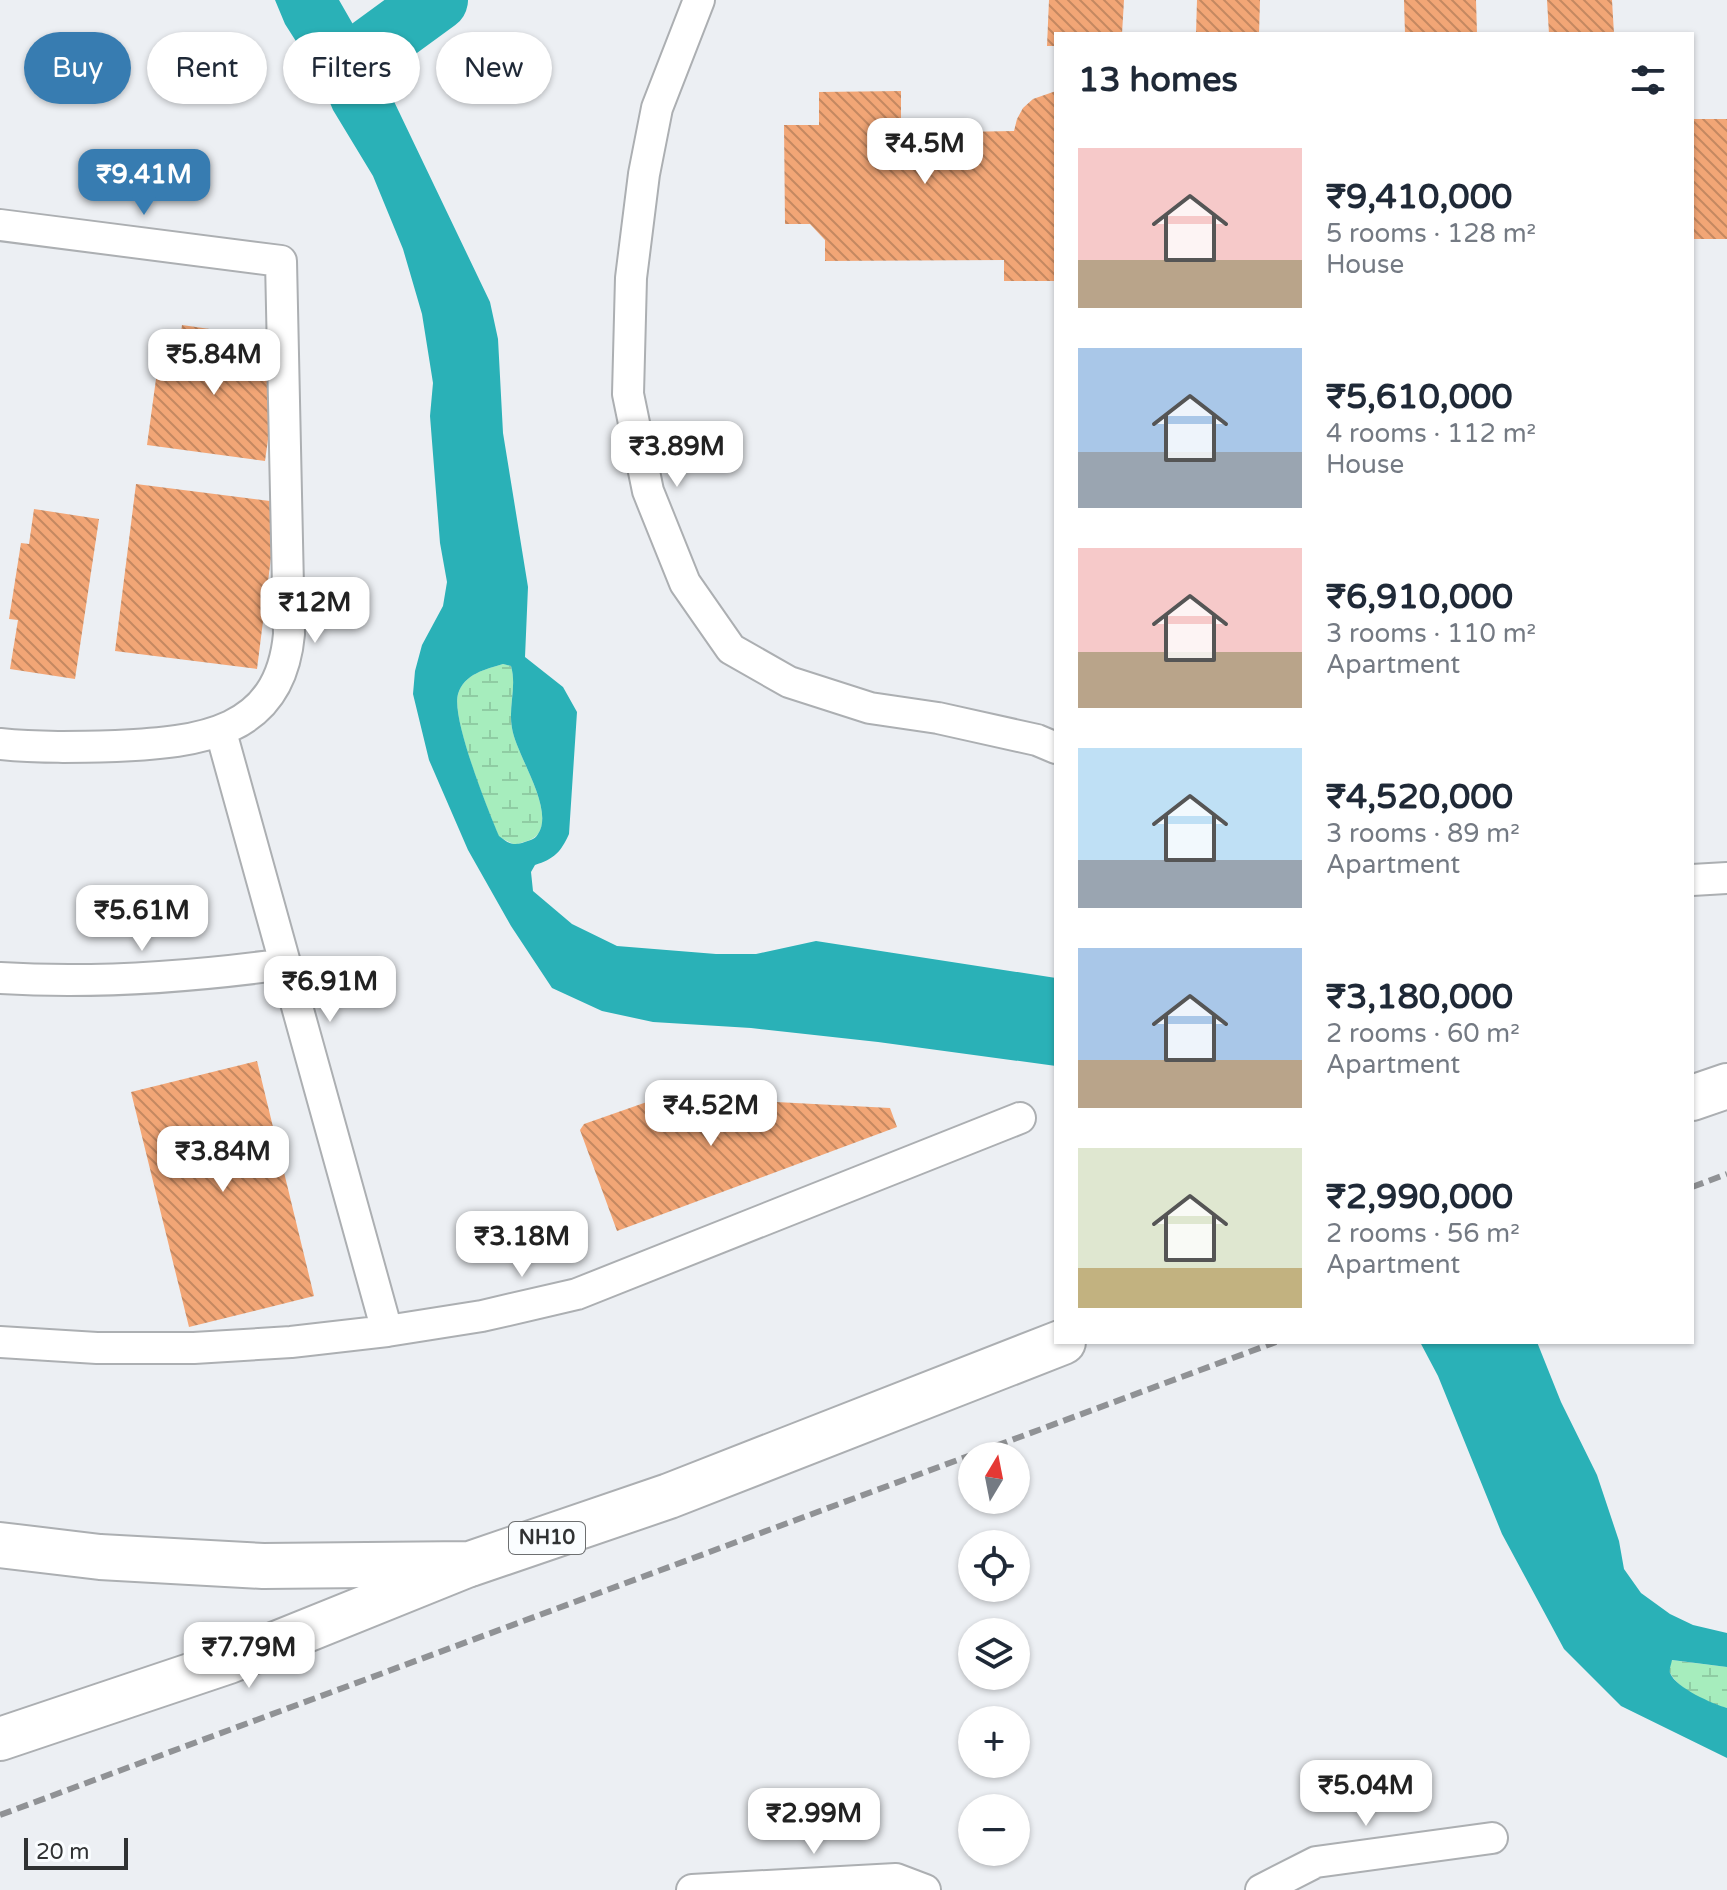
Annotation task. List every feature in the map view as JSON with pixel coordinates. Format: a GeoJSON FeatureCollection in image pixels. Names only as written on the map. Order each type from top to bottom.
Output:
{"type":"FeatureCollection","features":[{"type":"Feature","properties":{"kind":"highway"},"geometry":{"type":"LineString","coordinates":[[1694,1097],[1727,1086]]}},
{"type":"Feature","properties":{"kind":"highway","name":"NH10"},"geometry":{"type":"LineString","coordinates":[[0,1545],[100,1557],[263,1566],[470,1564],[669,1496],[1058,1344]]}},
{"type":"Feature","properties":{"kind":"street"},"geometry":{"type":"LineString","coordinates":[[699,0],[657,108],[644,174],[631,278],[628,394],[648,491],[685,583],[731,649],[789,682],[870,708],[938,718],[1037,740],[1054,747]]}},
{"type":"Feature","properties":{"kind":"street"},"geometry":{"type":"LineString","coordinates":[[0,225],[281,261],[289,634],[287,653],[273,690],[261,706],[244,720],[221,732],[207,737],[142,745],[77,747],[0,744]]}},
{"type":"Feature","properties":{"kind":"street"},"geometry":{"type":"LineString","coordinates":[[221,732],[387,1331]]}},
{"type":"Feature","properties":{"kind":"street"},"geometry":{"type":"LineString","coordinates":[[1694,880],[1727,878]]}},
{"type":"Feature","properties":{"kind":"street"},"geometry":{"type":"LineString","coordinates":[[0,978],[128,981],[202,976],[285,964]]}},
{"type":"Feature","properties":{"kind":"street"},"geometry":{"type":"LineString","coordinates":[[0,1342],[97,1348],[194,1348],[291,1342],[482,1316],[577,1294],[1020,1118]]}},
{"type":"Feature","properties":{"kind":"street"},"geometry":{"type":"LineString","coordinates":[[0,1739],[229,1662],[470,1564]]}},
{"type":"Feature","properties":{"kind":"street"},"geometry":{"type":"LineString","coordinates":[[1261,1890],[1316,1862],[1492,1838]]}},
{"type":"Feature","properties":{"kind":"street"},"geometry":{"type":"LineString","coordinates":[[692,1890],[896,1879],[925,1890]]}},
{"type":"Feature","properties":{"kind":"green space"},"geometry":{"type":"Polygon","coordinates":[[[503,664],[511,666],[513,674],[512,728],[542,811],[538,834],[515,845],[499,837],[472,765],[457,706],[458,694],[465,682],[476,673],[503,664]]]}},
{"type":"Feature","properties":{"kind":"green space"},"geometry":{"type":"Polygon","coordinates":[[[1671,1660],[1727,1667],[1727,1708],[1702,1699],[1679,1684],[1669,1671],[1671,1660]]]}},
{"type":"Feature","properties":{"kind":"water"},"geometry":{"type":"Polygon","coordinates":[[[275,0],[339,0],[357,32],[290,32],[275,0]]]}},
{"type":"Feature","properties":{"kind":"water"},"geometry":{"type":"Polygon","coordinates":[[[330,104],[395,104],[490,302],[498,339],[503,433],[528,587],[525,657],[563,687],[577,712],[569,834],[556,854],[535,865],[531,872],[533,891],[572,924],[617,946],[756,954],[816,941],[1054,978],[1054,1066],[751,1028],[653,1022],[602,1011],[552,988],[511,926],[468,850],[429,760],[413,694],[422,645],[443,606],[447,582],[440,543],[430,416],[433,383],[422,314],[403,249],[373,176],[330,104]],[[503,664],[483,670],[470,677],[458,694],[460,723],[487,806],[499,836],[515,844],[537,836],[542,811],[515,739],[511,712],[511,666],[503,664]]]}},
{"type":"Feature","properties":{"kind":"water"},"geometry":{"type":"Polygon","coordinates":[[[1421,1344],[1538,1344],[1561,1402],[1597,1475],[1619,1541],[1624,1569],[1641,1593],[1670,1614],[1693,1625],[1727,1633],[1727,1667],[1672,1660],[1670,1673],[1687,1690],[1727,1708],[1727,1758],[1621,1706],[1564,1649],[1502,1534],[1438,1376],[1421,1344]]]}},
{"type":"Feature","properties":{"kind":"building"},"geometry":{"type":"Polygon","coordinates":[[[1049,0],[1124,0],[1122,32],[1054,32],[1054,46],[1047,46],[1049,0]]]}},
{"type":"Feature","properties":{"kind":"building"},"geometry":{"type":"Polygon","coordinates":[[[1197,0],[1260,0],[1259,32],[1196,32],[1197,0]]]}},
{"type":"Feature","properties":{"kind":"building"},"geometry":{"type":"Polygon","coordinates":[[[1404,0],[1476,0],[1477,32],[1405,32],[1404,0]]]}},
{"type":"Feature","properties":{"kind":"building"},"geometry":{"type":"Polygon","coordinates":[[[1547,0],[1612,0],[1614,32],[1549,32],[1547,0]]]}},
{"type":"Feature","properties":{"kind":"building"},"geometry":{"type":"Polygon","coordinates":[[[901,91],[901,133],[1014,131],[1023,108],[1033,99],[1054,92],[1054,281],[1004,281],[1004,260],[825,261],[825,240],[810,224],[785,224],[784,125],[819,125],[819,92],[901,91]]]}},
{"type":"Feature","properties":{"kind":"building"},"geometry":{"type":"Polygon","coordinates":[[[1694,119],[1727,119],[1727,239],[1694,239],[1694,119]]]}},
{"type":"Feature","properties":{"kind":"building"},"geometry":{"type":"Polygon","coordinates":[[[182,325],[251,335],[247,356],[279,360],[265,461],[147,445],[159,357],[177,360],[182,325]]]}},
{"type":"Feature","properties":{"kind":"building"},"geometry":{"type":"Polygon","coordinates":[[[136,484],[278,502],[257,669],[115,651],[136,484]]]}},
{"type":"Feature","properties":{"kind":"building"},"geometry":{"type":"Polygon","coordinates":[[[34,509],[99,519],[75,679],[10,669],[18,620],[9,619],[21,543],[29,544],[34,509]]]}},
{"type":"Feature","properties":{"kind":"building"},"geometry":{"type":"Polygon","coordinates":[[[257,1061],[314,1296],[189,1327],[131,1092],[257,1061]]]}},
{"type":"Feature","properties":{"kind":"building"},"geometry":{"type":"Polygon","coordinates":[[[664,1096],[890,1108],[897,1127],[617,1231],[580,1130],[584,1124],[664,1096]]]}},
{"type":"Feature","properties":{"kind":"waterway"},"geometry":{"type":"LineString","coordinates":[[393,32],[437,0]]}},
{"type":"Feature","properties":{"kind":"railway"},"geometry":{"type":"LineString","coordinates":[[1694,1186],[1727,1174]]}},
{"type":"Feature","properties":{"kind":"railway"},"geometry":{"type":"LineString","coordinates":[[0,1815],[1271,1344]]}}]}
